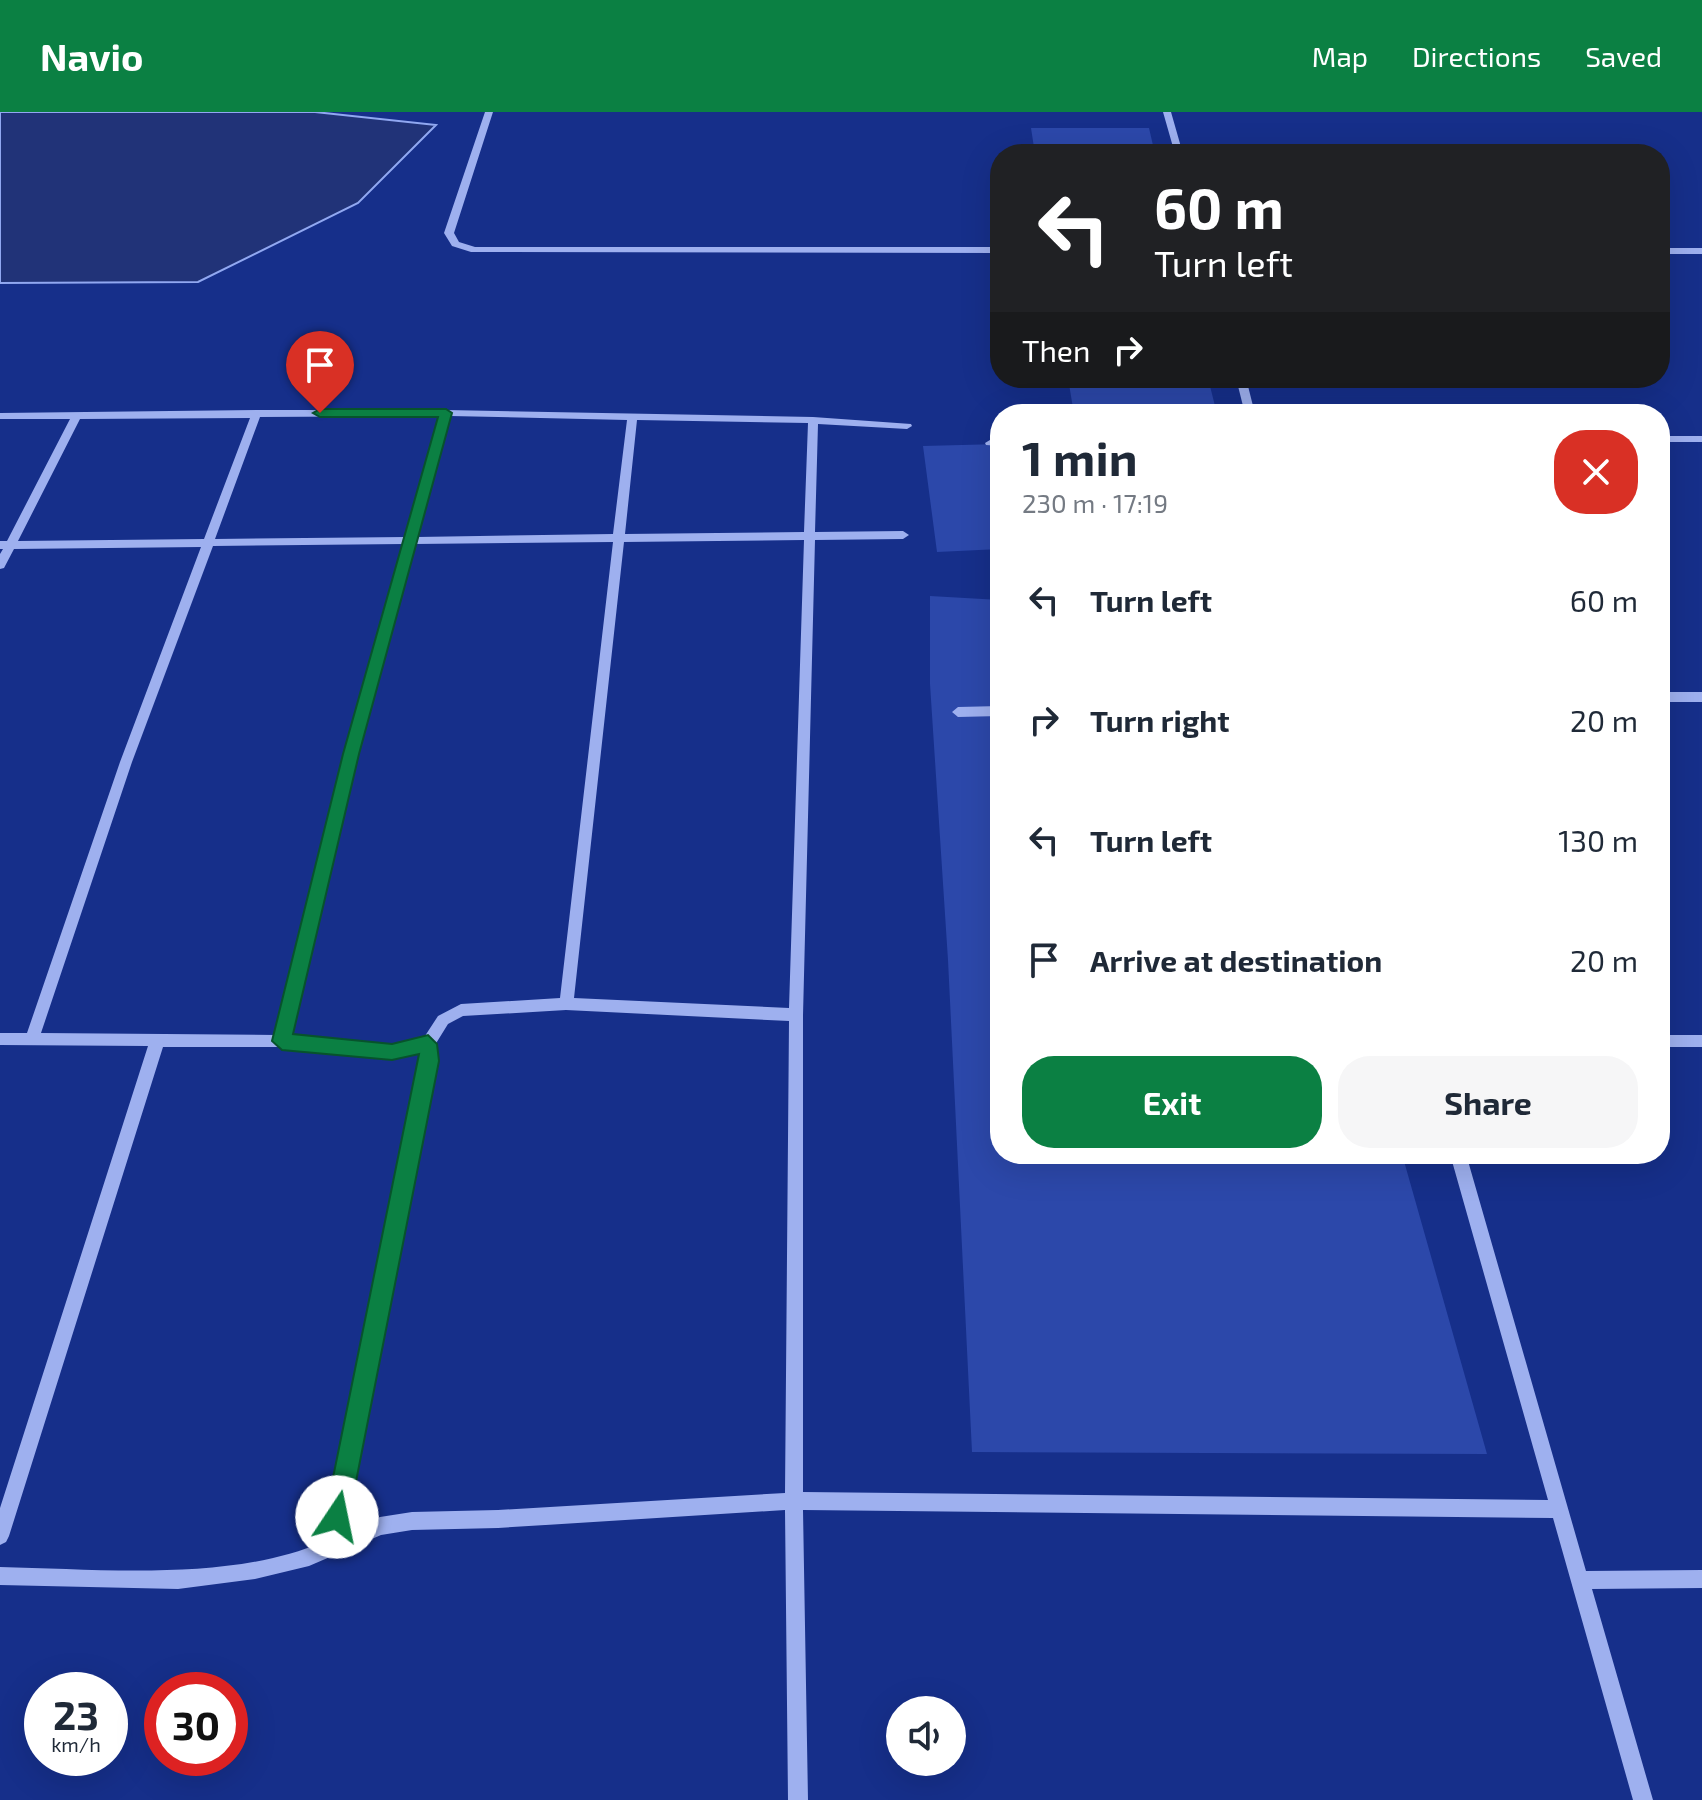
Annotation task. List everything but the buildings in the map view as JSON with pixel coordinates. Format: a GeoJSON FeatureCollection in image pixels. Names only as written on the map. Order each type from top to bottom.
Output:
{"type":"FeatureCollection","features":[{"type":"Feature","properties":{"kind":"street"},"geometry":{"type":"LineString","coordinates":[[489,112],[449,233],[455,244],[474,250],[990,250]]}},
{"type":"Feature","properties":{"kind":"street"},"geometry":{"type":"LineString","coordinates":[[1167,112],[1176,144]]}},
{"type":"Feature","properties":{"kind":"street"},"geometry":{"type":"LineString","coordinates":[[1670,251],[1702,251]]}},
{"type":"Feature","properties":{"kind":"street"},"geometry":{"type":"LineString","coordinates":[[32,1039],[126,762],[257,413]]}},
{"type":"Feature","properties":{"kind":"street"},"geometry":{"type":"LineString","coordinates":[[282,1041],[351,754],[446,413]]}},
{"type":"Feature","properties":{"kind":"street"},"geometry":{"type":"LineString","coordinates":[[0,416],[446,413],[632,419],[813,420],[907,426]]}},
{"type":"Feature","properties":{"kind":"street"},"geometry":{"type":"LineString","coordinates":[[0,565],[5,545],[77,415]]}},
{"type":"Feature","properties":{"kind":"street"},"geometry":{"type":"LineString","coordinates":[[566,1004],[632,419]]}},
{"type":"Feature","properties":{"kind":"street"},"geometry":{"type":"LineString","coordinates":[[798,1800],[794,1501],[796,1015],[813,420]]}},
{"type":"Feature","properties":{"kind":"street"},"geometry":{"type":"LineString","coordinates":[[1670,439],[1702,439]]}},
{"type":"Feature","properties":{"kind":"street"},"geometry":{"type":"LineString","coordinates":[[5,545],[903,535]]}},
{"type":"Feature","properties":{"kind":"street"},"geometry":{"type":"LineString","coordinates":[[1670,697],[1702,697]]}},
{"type":"Feature","properties":{"kind":"street"},"geometry":{"type":"LineString","coordinates":[[958,712],[990,711]]}},
{"type":"Feature","properties":{"kind":"street"},"geometry":{"type":"LineString","coordinates":[[331,1547],[430,1061],[428,1044],[443,1020],[461,1010],[566,1004],[796,1015]]}},
{"type":"Feature","properties":{"kind":"street"},"geometry":{"type":"LineString","coordinates":[[0,1039],[282,1041],[392,1052],[428,1044]]}},
{"type":"Feature","properties":{"kind":"street"},"geometry":{"type":"LineString","coordinates":[[0,1536],[157,1041]]}},
{"type":"Feature","properties":{"kind":"street"},"geometry":{"type":"LineString","coordinates":[[1670,1041],[1702,1041]]}},
{"type":"Feature","properties":{"kind":"street"},"geometry":{"type":"LineString","coordinates":[[1461,1164],[1643,1800]]}},
{"type":"Feature","properties":{"kind":"street"},"geometry":{"type":"LineString","coordinates":[[0,1576],[178,1580],[255,1570],[309,1557],[380,1526],[412,1521],[498,1519],[794,1501],[1559,1509]]}},
{"type":"Feature","properties":{"kind":"street"},"geometry":{"type":"LineString","coordinates":[[1579,1580],[1702,1579]]}},
{"type":"Feature","properties":{"kind":"shaded area"},"geometry":{"type":"Polygon","coordinates":[[[0,112],[315,112],[436,125],[358,203],[198,282],[0,283],[0,112]]]}},
{"type":"Feature","properties":{"kind":"shaded area"},"geometry":{"type":"Polygon","coordinates":[[[1031,128],[1149,128],[1153,144],[1033,144],[1031,128]]]}},
{"type":"Feature","properties":{"kind":"shaded area"},"geometry":{"type":"Polygon","coordinates":[[[1070,388],[1210,388],[1214,404],[1072,404],[1070,388]]]}},
{"type":"Feature","properties":{"kind":"shaded area"},"geometry":{"type":"Polygon","coordinates":[[[990,444],[990,549],[937,552],[923,446],[990,444]]]}},
{"type":"Feature","properties":{"kind":"shaded area"},"geometry":{"type":"Polygon","coordinates":[[[930,596],[990,599],[990,1164],[1405,1164],[1487,1454],[972,1452],[948,960],[930,684],[930,596]]]}},
{"type":"Feature","properties":{"kind":"route"},"geometry":{"type":"LineString","coordinates":[[320,413],[446,413],[351,754],[282,1041],[392,1052],[428,1044],[430,1061],[337,1517]]}}]}
